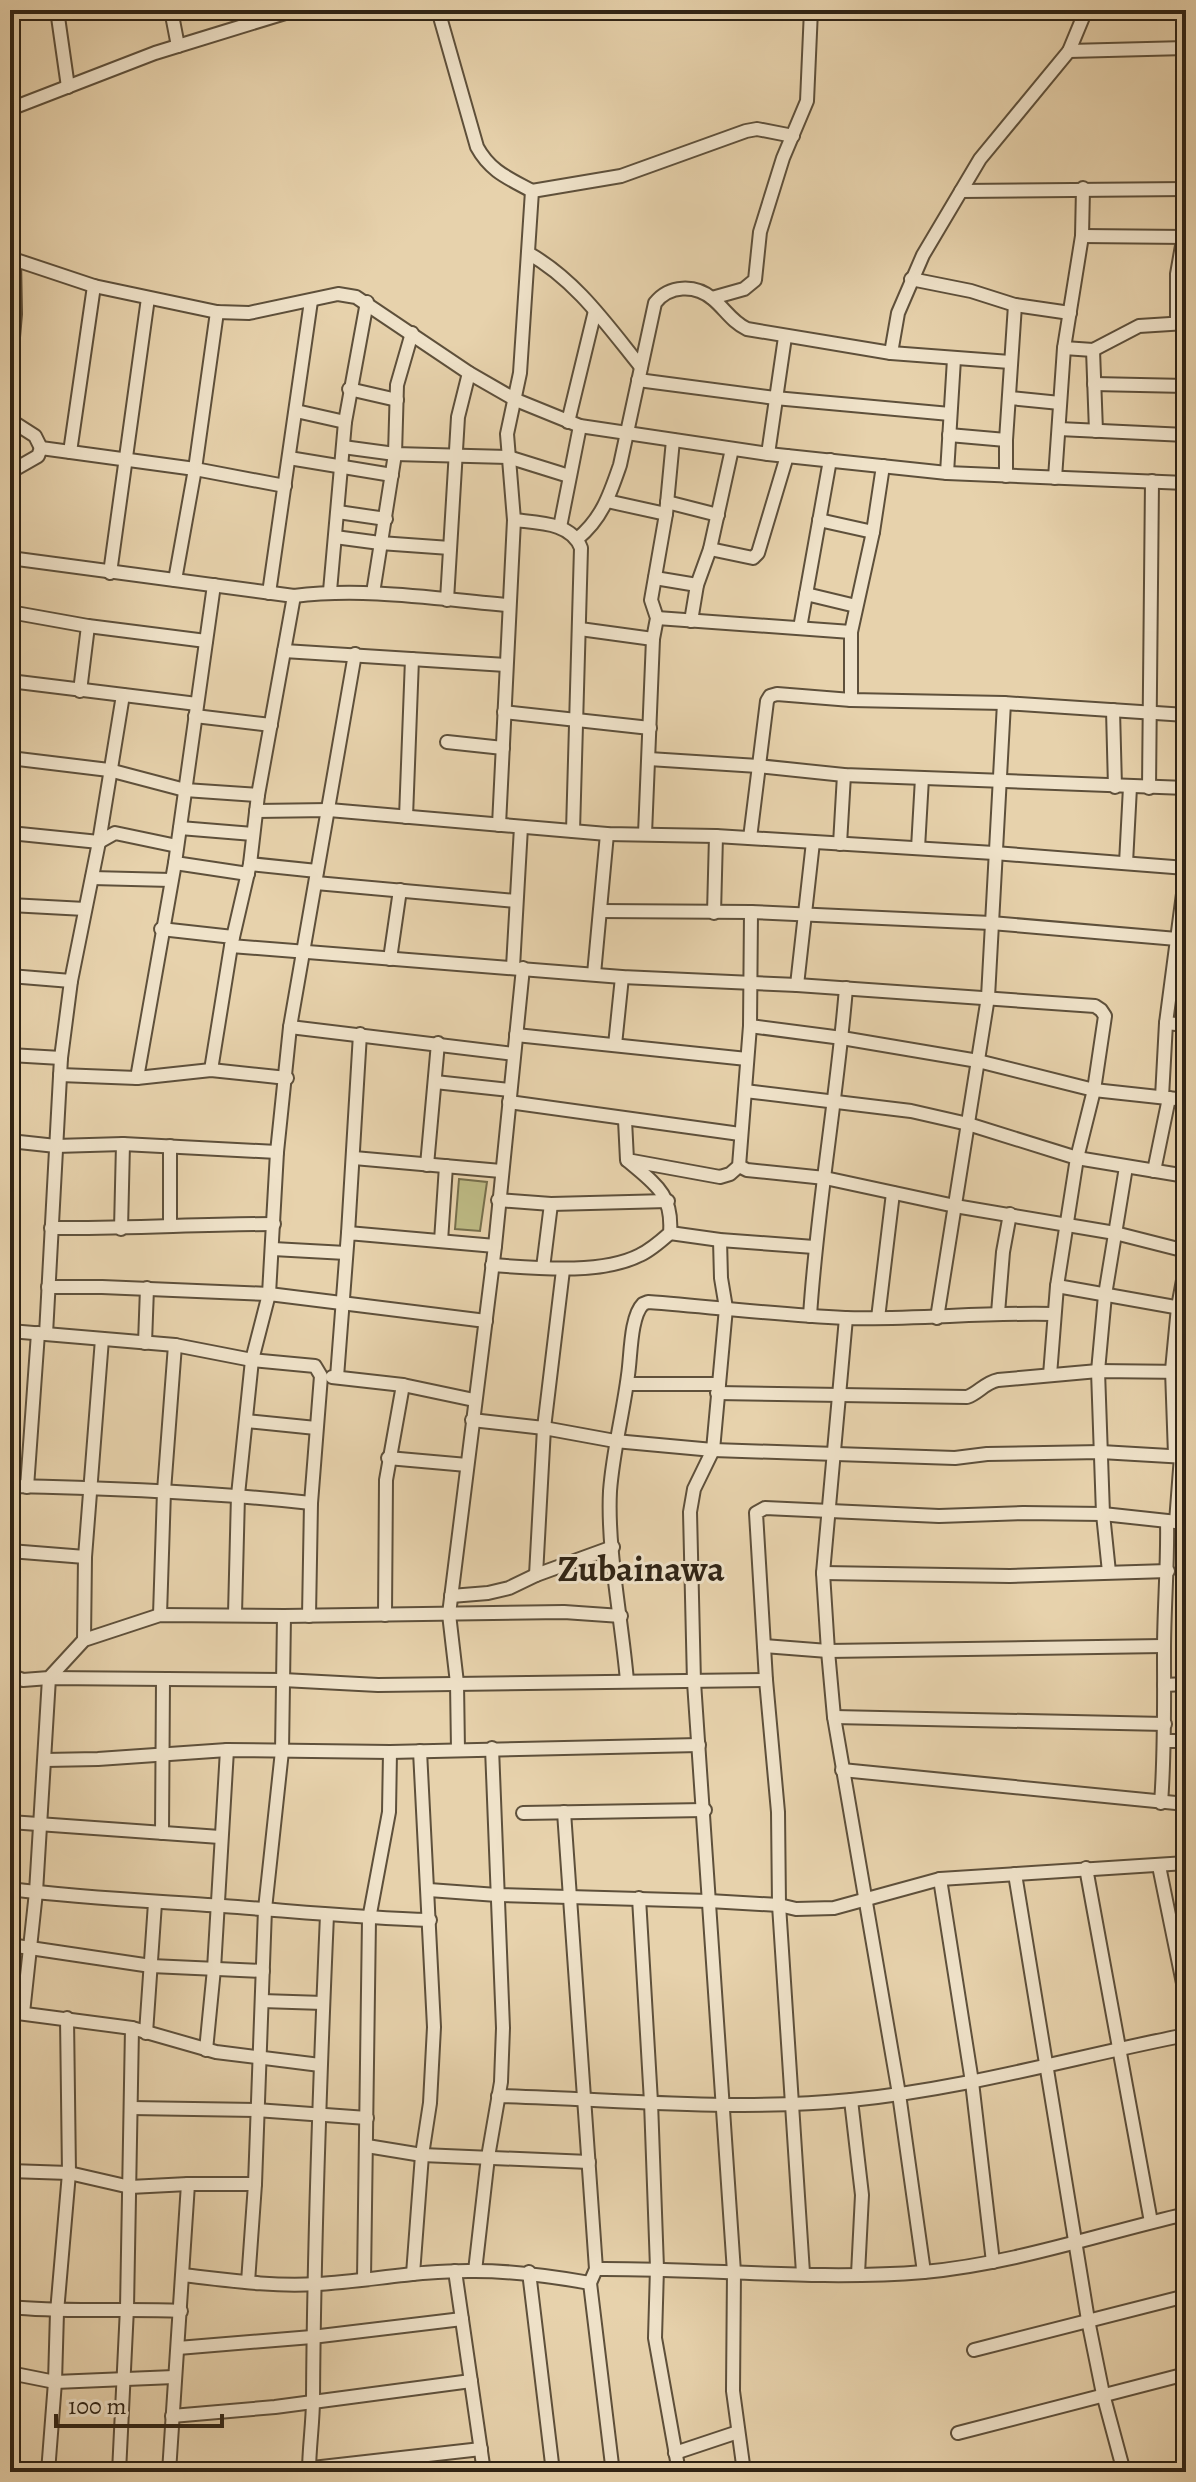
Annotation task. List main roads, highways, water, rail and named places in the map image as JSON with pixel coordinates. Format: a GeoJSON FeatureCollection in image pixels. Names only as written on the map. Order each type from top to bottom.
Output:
{"type":"FeatureCollection","features":[{"type":"Feature","properties":{"kind":"district","name":"Zubainawa"},"geometry":{"type":"Point","coordinates":[641,1568]}}]}
